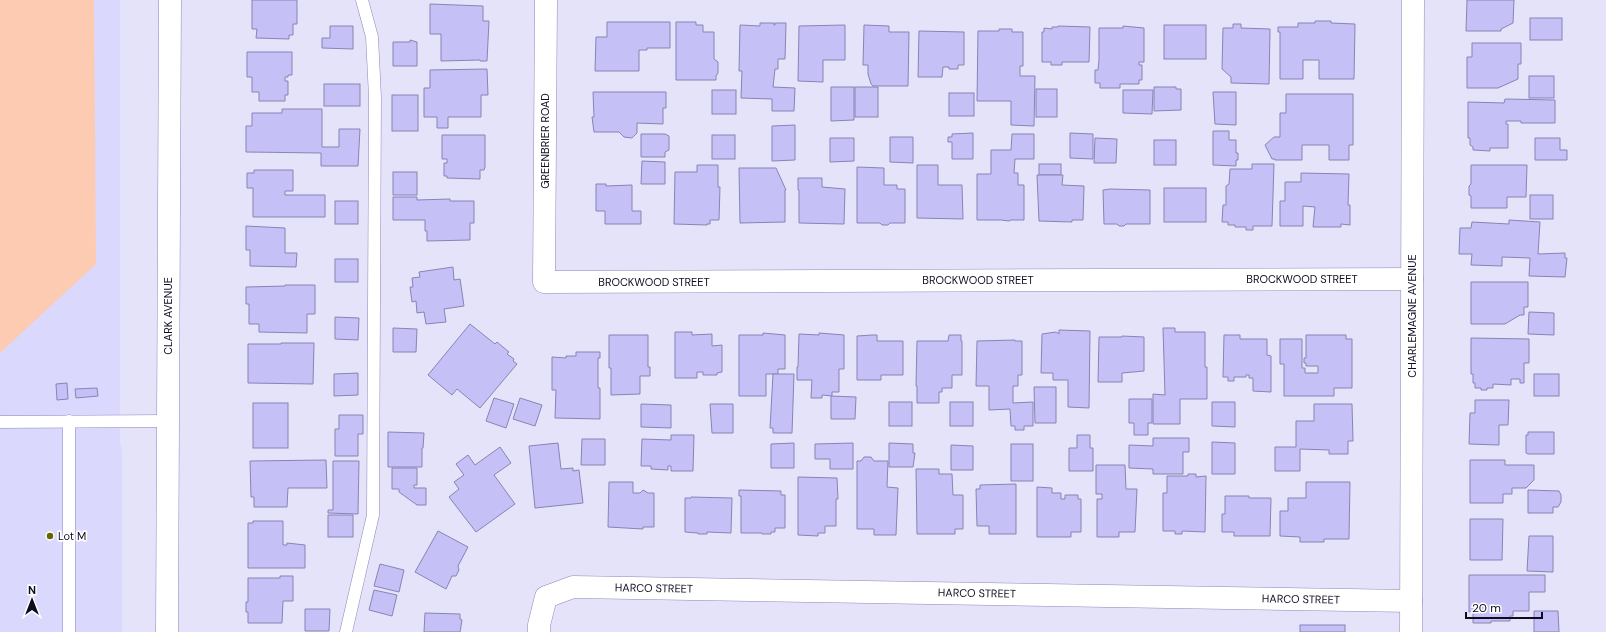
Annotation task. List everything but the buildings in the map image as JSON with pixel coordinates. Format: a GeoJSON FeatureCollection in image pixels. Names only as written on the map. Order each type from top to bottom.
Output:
{"type":"FeatureCollection","features":[{"type":"Feature","properties":{"kind":"street","name":"CLARK AVENUE"},"geometry":{"type":"LineString","coordinates":[[167,632],[170,0]]}},
{"type":"Feature","properties":{"kind":"street","name":"GREENBRIER ROAD"},"geometry":{"type":"LineString","coordinates":[[544,282],[546,0]]}},
{"type":"Feature","properties":{"kind":"street","name":"CHARLEMAGNE AVENUE"},"geometry":{"type":"LineString","coordinates":[[1411,632],[1413,0]]}},
{"type":"Feature","properties":{"kind":"street","name":"BROCKWOOD STREET"},"geometry":{"type":"LineString","coordinates":[[544,282],[1412,279]]}},
{"type":"Feature","properties":{"kind":"street","name":"HARCO STREET"},"geometry":{"type":"LineString","coordinates":[[539,632],[539,625],[546,597],[573,587],[1411,600]]}},
{"type":"Feature","properties":{"kind":"lane"},"geometry":{"type":"LineString","coordinates":[[346,632],[372,515],[375,97],[372,37],[362,0]]}},
{"type":"Feature","properties":{"kind":"lane"},"geometry":{"type":"LineString","coordinates":[[69,421],[69,632]]}},
{"type":"Feature","properties":{"kind":"lane"},"geometry":{"type":"LineString","coordinates":[[0,422],[168,421]]}},
{"type":"Feature","properties":{"kind":"shaded area"},"geometry":{"type":"Polygon","coordinates":[[[0,0],[120,0],[120,442],[122,452],[122,632],[0,632],[0,0]]]}},
{"type":"Feature","properties":{"kind":"shaded area"},"geometry":{"type":"Polygon","coordinates":[[[0,0],[94,0],[96,264],[0,353],[0,0]]]}},
{"type":"Feature","properties":{"kind":"place","name":"Lot M"},"geometry":{"type":"Point","coordinates":[50,536]}}]}
